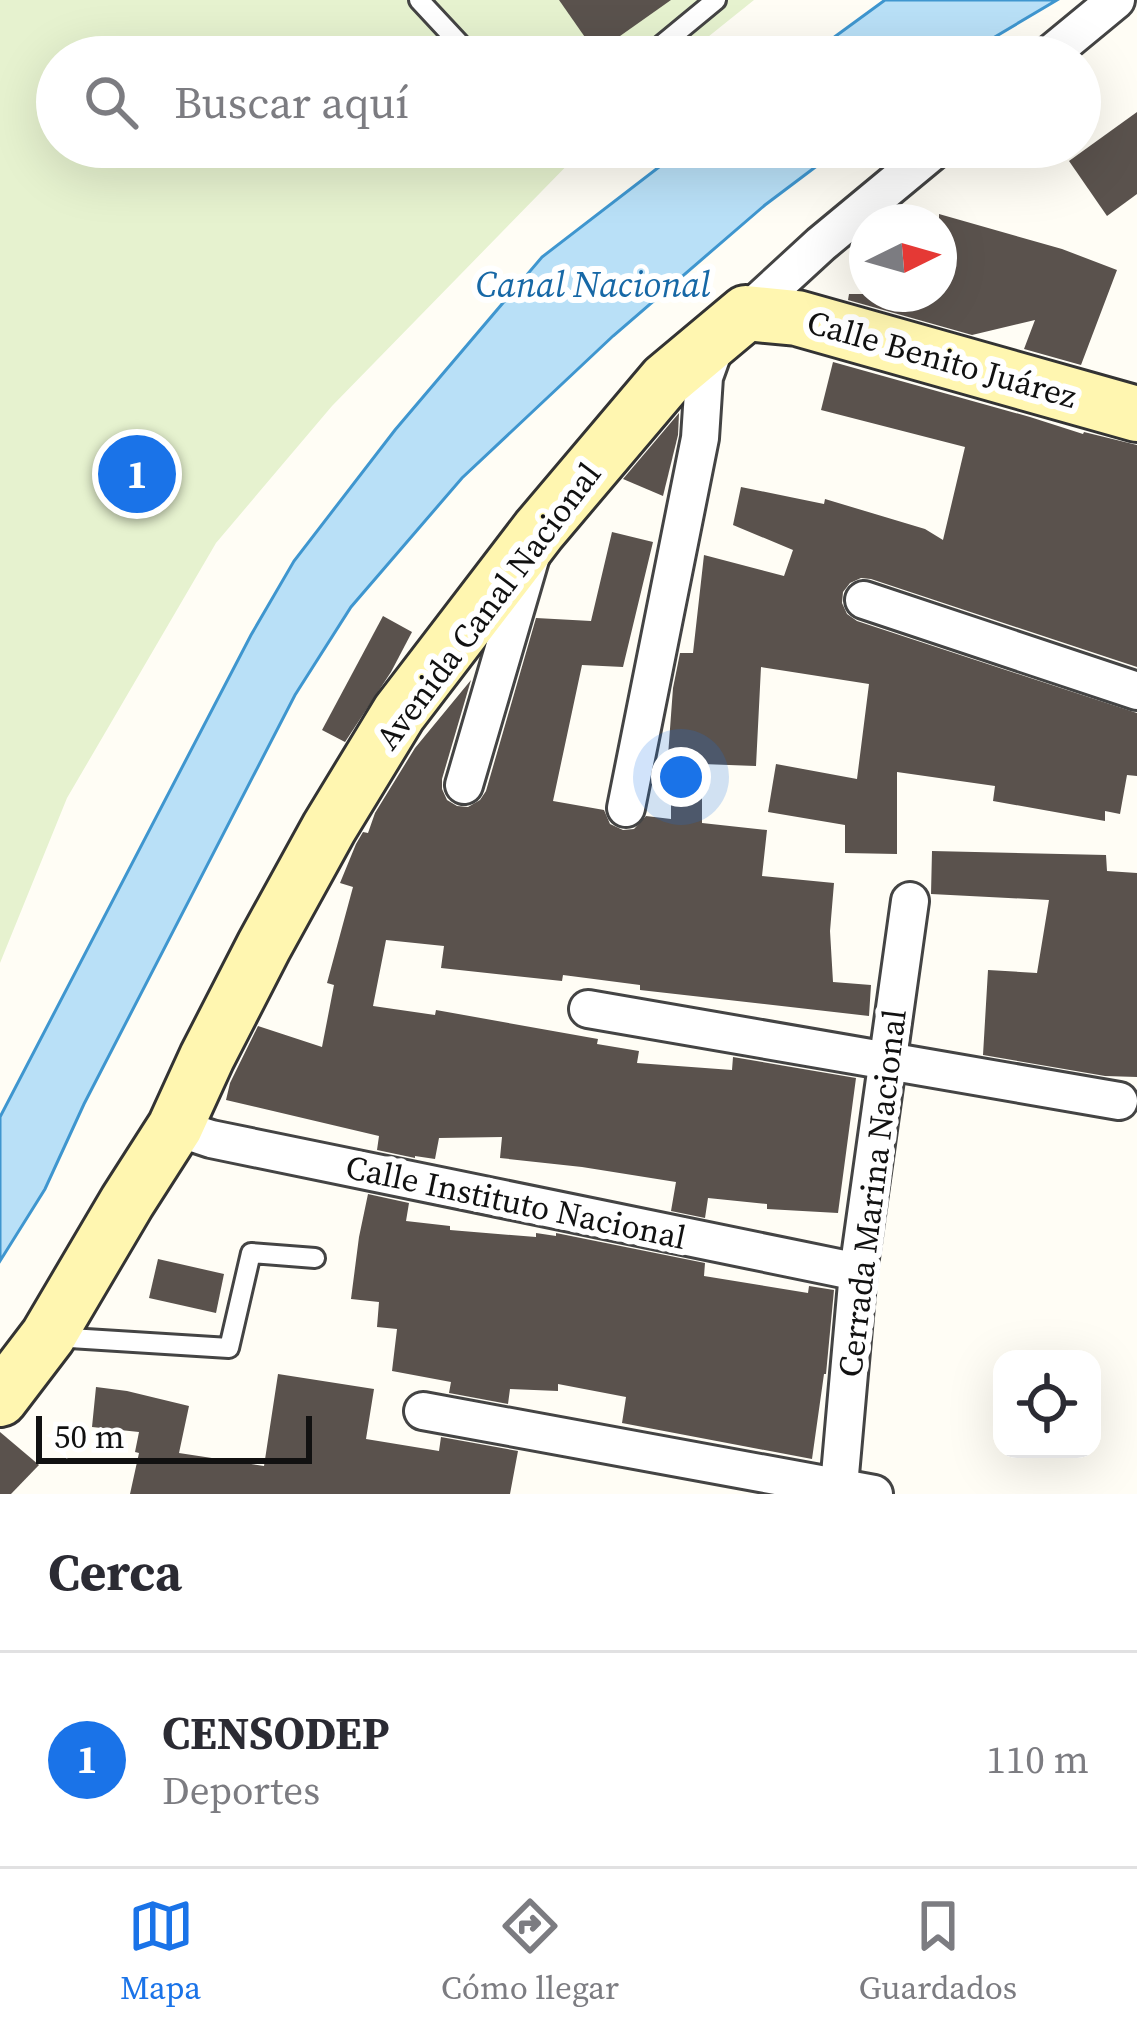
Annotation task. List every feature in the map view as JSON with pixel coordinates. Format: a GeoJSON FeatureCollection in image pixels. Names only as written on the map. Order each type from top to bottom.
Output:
{"type":"FeatureCollection","features":[{"type":"Feature","properties":{"kind":"street"},"geometry":{"type":"LineString","coordinates":[[1072,36],[1116,0]]}},
{"type":"Feature","properties":{"kind":"street","name":"Avenida Canal Nacional"},"geometry":{"type":"LineString","coordinates":[[0,1399],[48,1336],[175,1127],[264,946],[399,713],[539,530],[666,380],[913,168]]}},
{"type":"Feature","properties":{"kind":"street","name":"Calle Benito Juárez"},"geometry":{"type":"LineString","coordinates":[[732,324],[796,318],[1137,414]]}},
{"type":"Feature","properties":{"kind":"street"},"geometry":{"type":"LineString","coordinates":[[626,808],[700,438],[704,377],[732,324]]}},
{"type":"Feature","properties":{"kind":"street"},"geometry":{"type":"LineString","coordinates":[[464,784],[539,530]]}},
{"type":"Feature","properties":{"kind":"street"},"geometry":{"type":"LineString","coordinates":[[864,600],[1137,692]]}},
{"type":"Feature","properties":{"kind":"street","name":"Cerrada Marina Nacional"},"geometry":{"type":"LineString","coordinates":[[856,1490],[858,1272],[910,901]]}},
{"type":"Feature","properties":{"kind":"street"},"geometry":{"type":"LineString","coordinates":[[589,1010],[1119,1101]]}},
{"type":"Feature","properties":{"kind":"street","name":"Calle Instituto Nacional"},"geometry":{"type":"LineString","coordinates":[[175,1127],[211,1139],[858,1272]]}},
{"type":"Feature","properties":{"kind":"street"},"geometry":{"type":"LineString","coordinates":[[423,1411],[856,1490]]}},
{"type":"Feature","properties":{"kind":"lane"},"geometry":{"type":"LineString","coordinates":[[419,0],[452,36]]}},
{"type":"Feature","properties":{"kind":"lane"},"geometry":{"type":"LineString","coordinates":[[672,36],[716,0]]}},
{"type":"Feature","properties":{"kind":"lane"},"geometry":{"type":"LineString","coordinates":[[48,1336],[229,1348],[251,1253],[315,1258]]}},
{"type":"Feature","properties":{"kind":"green space"},"geometry":{"type":"Polygon","coordinates":[[[0,0],[754,0],[709,36],[36,36],[36,168],[564,168],[332,406],[216,543],[67,798],[0,963],[0,0]]]}},
{"type":"Feature","properties":{"kind":"water"},"geometry":{"type":"Polygon","coordinates":[[[885,0],[1057,0],[996,36],[836,36],[885,0]]]}},
{"type":"Feature","properties":{"kind":"water","name":"Canal Nacional"},"geometry":{"type":"Polygon","coordinates":[[[658,168],[814,168],[613,336],[462,478],[351,607],[295,695],[45,1189],[0,1261],[0,1117],[251,635],[294,561],[395,430],[542,257],[658,168]]]}},
{"type":"Feature","properties":{"kind":"building"},"geometry":{"type":"Polygon","coordinates":[[[559,0],[671,0],[620,36],[584,36],[559,0]]]}},
{"type":"Feature","properties":{"kind":"building"},"geometry":{"type":"Polygon","coordinates":[[[1137,112],[1137,194],[1107,216],[1074,168],[1101,168],[1101,138],[1137,112]]]}},
{"type":"Feature","properties":{"kind":"building"},"geometry":{"type":"Polygon","coordinates":[[[957,219],[1117,270],[1081,365],[1024,349],[1035,320],[972,335],[891,312],[957,312],[957,219]]]}},
{"type":"Feature","properties":{"kind":"building"},"geometry":{"type":"Polygon","coordinates":[[[833,362],[1083,434],[1137,445],[1137,667],[871,579],[850,583],[842,603],[857,621],[1137,713],[1137,776],[1127,775],[1120,814],[1105,811],[1105,821],[993,801],[995,786],[897,772],[897,854],[845,853],[845,825],[768,812],[776,764],[857,779],[869,684],[761,667],[756,766],[702,764],[702,823],[767,830],[762,876],[834,883],[833,982],[871,985],[869,1016],[640,990],[640,985],[563,975],[562,981],[441,968],[444,946],[386,940],[373,1006],[435,1015],[436,1010],[598,1039],[597,1044],[639,1051],[637,1063],[732,1070],[733,1057],[856,1078],[838,1213],[767,1209],[767,1204],[708,1198],[705,1218],[671,1211],[676,1182],[500,1158],[502,1137],[439,1138],[435,1159],[415,1158],[377,1150],[379,1136],[226,1100],[258,1026],[322,1047],[334,985],[327,983],[353,887],[340,883],[356,844],[363,832],[368,833],[415,748],[471,680],[442,789],[457,806],[468,807],[480,800],[536,618],[591,621],[612,532],[653,542],[623,667],[582,665],[553,801],[604,810],[610,824],[623,830],[634,829],[646,816],[671,819],[668,756],[673,688],[680,653],[693,653],[704,555],[784,576],[793,550],[733,525],[741,487],[824,504],[825,499],[925,529],[943,540],[965,447],[821,410],[833,362]]]}},
{"type":"Feature","properties":{"kind":"building"},"geometry":{"type":"Polygon","coordinates":[[[679,413],[663,496],[623,479],[679,413]]]}},
{"type":"Feature","properties":{"kind":"building"},"geometry":{"type":"Polygon","coordinates":[[[383,616],[412,632],[345,742],[322,730],[383,616]]]}},
{"type":"Feature","properties":{"kind":"building"},"geometry":{"type":"Polygon","coordinates":[[[932,851],[1106,855],[1107,871],[1137,873],[1137,1077],[983,1055],[988,970],[1037,973],[1049,900],[931,894],[932,851]]]}},
{"type":"Feature","properties":{"kind":"building"},"geometry":{"type":"Polygon","coordinates":[[[368,1194],[409,1203],[406,1221],[536,1237],[536,1233],[556,1233],[705,1263],[704,1276],[808,1293],[809,1286],[834,1290],[812,1459],[622,1423],[626,1397],[558,1384],[558,1391],[510,1389],[508,1404],[449,1393],[451,1382],[392,1371],[397,1329],[377,1327],[379,1302],[351,1299],[368,1194]]]}},
{"type":"Feature","properties":{"kind":"building"},"geometry":{"type":"Polygon","coordinates":[[[158,1259],[224,1274],[216,1313],[149,1298],[158,1259]]]}},
{"type":"Feature","properties":{"kind":"building"},"geometry":{"type":"Polygon","coordinates":[[[278,1374],[374,1389],[366,1439],[439,1451],[441,1437],[518,1451],[510,1494],[130,1494],[139,1432],[92,1427],[96,1387],[127,1391],[189,1406],[179,1453],[264,1466],[278,1374]]]}},
{"type":"Feature","properties":{"kind":"building"},"geometry":{"type":"Polygon","coordinates":[[[0,1432],[39,1465],[11,1494],[0,1494],[0,1432]]]}},
{"type":"Feature","properties":{"kind":"place","name":"CENSODEP"},"geometry":{"type":"Point","coordinates":[137,474]}}]}
